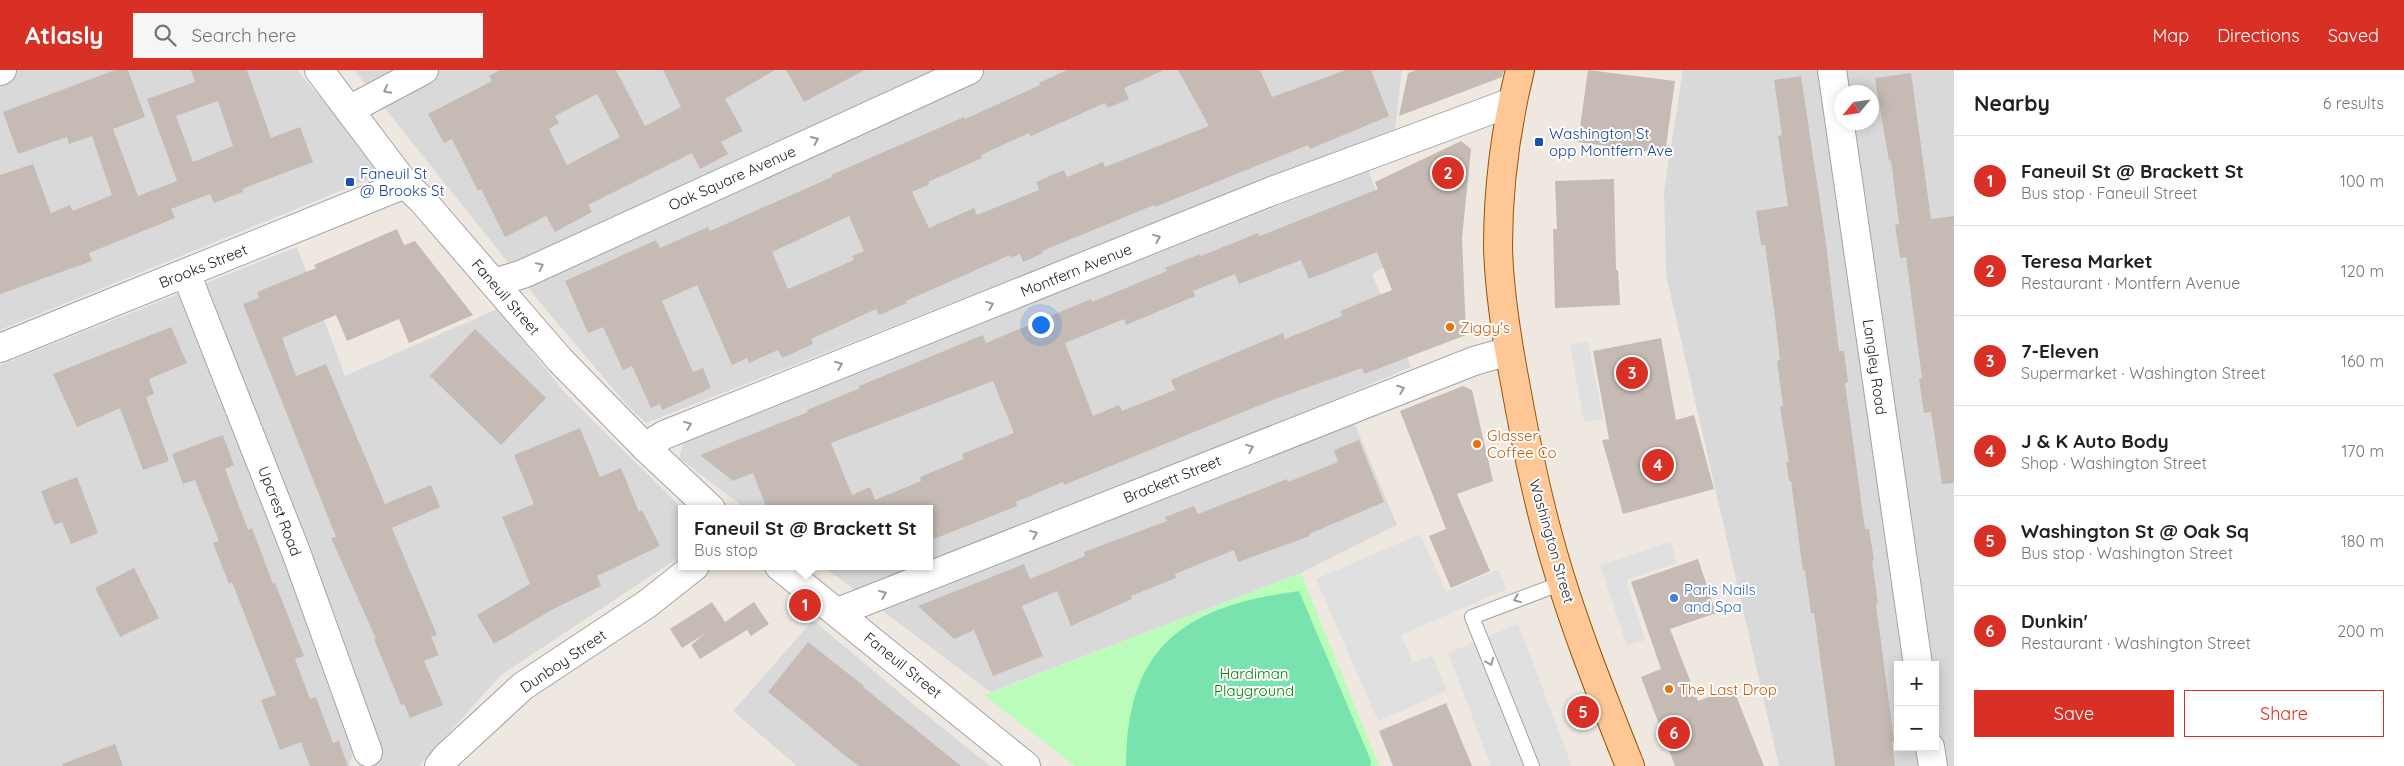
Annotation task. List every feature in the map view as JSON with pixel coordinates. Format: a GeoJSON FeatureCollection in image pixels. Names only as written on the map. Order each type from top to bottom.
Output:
{"type":"FeatureCollection","features":[{"type":"Feature","properties":{"kind":"main road","name":"Washington Street"},"geometry":{"type":"LineString","coordinates":[[1520,70],[1512,102],[1499,205],[1498,246],[1509,351],[1528,456],[1549,539],[1591,668],[1630,766]]}},
{"type":"Feature","properties":{"kind":"street","name":"Faneuil Street"},"geometry":{"type":"LineString","coordinates":[[319,70],[406,184],[560,360],[645,448],[706,505]]}},
{"type":"Feature","properties":{"kind":"street"},"geometry":{"type":"LineString","coordinates":[[349,110],[424,70]]}},
{"type":"Feature","properties":{"kind":"street","name":"Oak Square Avenue"},"geometry":{"type":"LineString","coordinates":[[494,283],[523,274],[969,70]]}},
{"type":"Feature","properties":{"kind":"street","name":"Langley Road"},"geometry":{"type":"LineString","coordinates":[[1832,70],[1917,661]]}},
{"type":"Feature","properties":{"kind":"street","name":"Montfern Avenue"},"geometry":{"type":"LineString","coordinates":[[645,448],[664,435],[1263,194],[1512,102]]}},
{"type":"Feature","properties":{"kind":"street","name":"Brooks Street"},"geometry":{"type":"LineString","coordinates":[[0,348],[406,184]]}},
{"type":"Feature","properties":{"kind":"street","name":"Upcrest Road"},"geometry":{"type":"LineString","coordinates":[[186,273],[296,552],[368,752]]}},
{"type":"Feature","properties":{"kind":"street","name":"Brackett Street"},"geometry":{"type":"LineString","coordinates":[[838,612],[1465,364],[1509,351]]}},
{"type":"Feature","properties":{"kind":"street","name":"Dunboy Street"},"geometry":{"type":"LineString","coordinates":[[439,766],[446,757],[523,686],[647,604],[691,570]]}},
{"type":"Feature","properties":{"kind":"street","name":"Faneuil Street"},"geometry":{"type":"LineString","coordinates":[[784,570],[1026,766]]}},
{"type":"Feature","properties":{"kind":"street"},"geometry":{"type":"LineString","coordinates":[[1931,751],[1933,766]]}},
{"type":"Feature","properties":{"kind":"lane"},"geometry":{"type":"LineString","coordinates":[[1532,766],[1472,617],[1562,583]]}},
{"type":"Feature","properties":{"kind":"shaded area"},"geometry":{"type":"Polygon","coordinates":[[[0,70],[297,70],[373,160],[374,171],[367,180],[0,330],[0,70]]]}},
{"type":"Feature","properties":{"kind":"shaded area"},"geometry":{"type":"Polygon","coordinates":[[[354,70],[1402,70],[1395,129],[646,423],[628,406],[547,311],[354,70]]]}},
{"type":"Feature","properties":{"kind":"shaded area"},"geometry":{"type":"Polygon","coordinates":[[[1683,70],[1954,70],[1954,766],[1779,766],[1666,275],[1664,191],[1683,70]]]}},
{"type":"Feature","properties":{"kind":"shaded area"},"geometry":{"type":"Polygon","coordinates":[[[1368,170],[1402,258],[1372,274],[1411,367],[1343,396],[1397,525],[1301,573],[990,692],[828,570],[933,570],[933,505],[741,505],[679,458],[684,441],[1368,170]]]}},
{"type":"Feature","properties":{"kind":"shaded area"},"geometry":{"type":"Polygon","coordinates":[[[297,247],[345,376],[497,309],[566,394],[679,505],[678,558],[501,675],[419,766],[359,766],[353,752],[349,766],[0,766],[0,365],[297,247]]]}},
{"type":"Feature","properties":{"kind":"shaded area"},"geometry":{"type":"Polygon","coordinates":[[[1588,342],[1603,419],[1584,422],[1570,345],[1588,342]]]}},
{"type":"Feature","properties":{"kind":"shaded area"},"geometry":{"type":"Polygon","coordinates":[[[1420,534],[1446,592],[1499,569],[1507,589],[1401,635],[1413,663],[1432,655],[1447,691],[1378,721],[1316,579],[1420,534]]]}},
{"type":"Feature","properties":{"kind":"shaded area"},"geometry":{"type":"Polygon","coordinates":[[[1671,542],[1677,563],[1626,580],[1645,640],[1627,646],[1600,565],[1671,542]]]}},
{"type":"Feature","properties":{"kind":"shaded area"},"geometry":{"type":"Polygon","coordinates":[[[813,620],[990,766],[797,766],[733,711],[813,620]]]}},
{"type":"Feature","properties":{"kind":"shaded area"},"geometry":{"type":"Polygon","coordinates":[[[1518,624],[1572,766],[1491,766],[1448,653],[1518,624]]]}},
{"type":"Feature","properties":{"kind":"green space","name":"Hardiman Playground"},"geometry":{"type":"Polygon","coordinates":[[[1301,573],[1379,766],[1075,766],[984,695],[1301,573]]]}},
{"type":"Feature","properties":{"kind":"green space","name":"Hardiman Playground"},"geometry":{"type":"Polygon","coordinates":[[[1299,591],[1371,761],[1370,766],[1126,766],[1129,724],[1137,689],[1151,661],[1170,638],[1195,621],[1225,608],[1259,598],[1299,591]]]}},
{"type":"Feature","properties":{"kind":"building"},"geometry":{"type":"Polygon","coordinates":[[[115,70],[128,70],[145,117],[113,129],[138,196],[177,181],[147,99],[195,82],[191,70],[247,70],[271,138],[300,127],[313,162],[242,189],[243,192],[214,203],[210,194],[171,209],[175,218],[89,253],[92,261],[0,294],[0,175],[33,164],[51,213],[70,205],[73,211],[112,195],[92,136],[69,144],[67,137],[18,154],[3,112],[115,70]],[[218,101],[176,116],[193,162],[233,146],[218,101]]]}},
{"type":"Feature","properties":{"kind":"building"},"geometry":{"type":"Polygon","coordinates":[[[500,70],[616,70],[645,126],[681,107],[663,70],[775,70],[725,99],[743,131],[721,142],[728,154],[700,169],[692,153],[588,205],[592,212],[555,232],[546,216],[505,237],[481,189],[478,191],[452,139],[444,143],[428,114],[492,81],[489,76],[500,70]],[[597,94],[555,116],[559,123],[549,129],[567,165],[620,137],[597,94]]]}},
{"type":"Feature","properties":{"kind":"building"},"geometry":{"type":"Polygon","coordinates":[[[786,70],[865,70],[804,102],[786,70]]]}},
{"type":"Feature","properties":{"kind":"building"},"geometry":{"type":"Polygon","coordinates":[[[1067,70],[1164,70],[1124,88],[1129,99],[1108,108],[1105,103],[1031,136],[1029,133],[981,155],[982,158],[928,182],[930,184],[912,192],[929,228],[974,208],[977,215],[1039,190],[1036,182],[1064,170],[1067,177],[1103,162],[1105,167],[1209,126],[1178,70],[1260,70],[1272,97],[1346,70],[1371,70],[1389,116],[1310,149],[1308,145],[1155,207],[1154,205],[1042,251],[1043,253],[1023,262],[1020,254],[1011,258],[1010,255],[879,315],[876,309],[811,339],[813,344],[782,358],[778,350],[749,363],[747,358],[732,365],[697,285],[662,301],[693,372],[703,368],[711,388],[662,410],[660,404],[651,408],[632,366],[623,370],[603,327],[588,333],[565,281],[656,240],[660,248],[708,227],[710,231],[832,177],[831,175],[856,164],[964,117],[965,119],[1040,85],[1039,83],[1067,70]],[[849,216],[772,252],[788,289],[854,260],[852,256],[864,251],[849,216]]]}},
{"type":"Feature","properties":{"kind":"building"},"geometry":{"type":"Polygon","coordinates":[[[1416,70],[1504,70],[1502,77],[1399,116],[1408,73],[1416,70]]]}},
{"type":"Feature","properties":{"kind":"building"},"geometry":{"type":"Polygon","coordinates":[[[1588,70],[1675,81],[1665,154],[1578,142],[1588,70]]]}},
{"type":"Feature","properties":{"kind":"building"},"geometry":{"type":"Polygon","coordinates":[[[1911,73],[1931,219],[1954,216],[1954,483],[1942,484],[1931,412],[1924,413],[1919,379],[1922,378],[1906,257],[1900,258],[1895,225],[1899,224],[1891,160],[1889,161],[1879,102],[1879,85],[1876,85],[1875,78],[1911,73]]]}},
{"type":"Feature","properties":{"kind":"building"},"geometry":{"type":"Polygon","coordinates":[[[1801,76],[1825,236],[1839,351],[1844,351],[1848,382],[1845,383],[1865,529],[1869,529],[1874,560],[1872,561],[1878,603],[1876,604],[1894,741],[1892,742],[1895,766],[1835,766],[1814,613],[1811,613],[1805,570],[1803,571],[1791,481],[1789,481],[1786,462],[1789,462],[1780,407],[1783,406],[1777,361],[1780,360],[1775,317],[1765,245],[1761,245],[1756,211],[1788,206],[1778,136],[1782,135],[1774,80],[1801,76]]]}},
{"type":"Feature","properties":{"kind":"building"},"geometry":{"type":"Polygon","coordinates":[[[1461,141],[1471,149],[1462,238],[1466,335],[1364,374],[1362,368],[1275,399],[1064,485],[1063,482],[1016,502],[1017,506],[933,539],[933,505],[765,505],[753,473],[733,481],[700,455],[808,412],[807,410],[860,388],[859,386],[983,335],[986,343],[1091,299],[1092,302],[1167,271],[1165,268],[1200,254],[1201,256],[1258,233],[1260,236],[1378,189],[1375,182],[1461,141]],[[1377,252],[1309,279],[1301,260],[1239,284],[1235,274],[1193,291],[1195,296],[1126,325],[1124,319],[1065,343],[1093,416],[1119,405],[1122,411],[1175,390],[1171,380],[1283,333],[1285,339],[1342,316],[1340,311],[1392,290],[1377,252]],[[993,381],[831,443],[852,495],[870,487],[875,500],[921,481],[920,477],[964,459],[962,454],[1014,433],[993,381]]]}},
{"type":"Feature","properties":{"kind":"building"},"geometry":{"type":"Polygon","coordinates":[[[1614,179],[1616,270],[1618,270],[1620,305],[1555,308],[1553,229],[1557,229],[1555,181],[1614,179]]]}},
{"type":"Feature","properties":{"kind":"building"},"geometry":{"type":"Polygon","coordinates":[[[397,229],[404,245],[415,241],[473,315],[409,343],[399,319],[347,341],[336,315],[282,338],[296,376],[326,364],[385,504],[431,485],[440,507],[392,528],[437,635],[431,637],[439,655],[424,661],[443,705],[410,718],[404,704],[401,705],[374,639],[376,639],[331,538],[336,537],[243,304],[259,298],[257,292],[316,268],[314,265],[397,229]]]}},
{"type":"Feature","properties":{"kind":"building"},"geometry":{"type":"Polygon","coordinates":[[[171,327],[187,363],[149,379],[154,394],[146,397],[169,461],[143,470],[120,408],[77,427],[53,374],[171,327]]]}},
{"type":"Feature","properties":{"kind":"building"},"geometry":{"type":"Polygon","coordinates":[[[475,329],[546,398],[501,445],[430,376],[475,329]]]}},
{"type":"Feature","properties":{"kind":"building"},"geometry":{"type":"Polygon","coordinates":[[[1661,338],[1676,420],[1694,415],[1714,489],[1623,514],[1602,440],[1609,439],[1593,351],[1661,338]]]}},
{"type":"Feature","properties":{"kind":"building"},"geometry":{"type":"Polygon","coordinates":[[[1463,386],[1472,390],[1493,481],[1457,494],[1490,571],[1451,588],[1429,536],[1446,529],[1400,411],[1463,386]]]}},
{"type":"Feature","properties":{"kind":"building"},"geometry":{"type":"Polygon","coordinates":[[[580,428],[600,477],[621,468],[639,512],[642,510],[660,546],[597,576],[601,586],[555,608],[494,644],[477,615],[530,584],[502,517],[534,504],[514,455],[580,428]]]}},
{"type":"Feature","properties":{"kind":"building"},"geometry":{"type":"Polygon","coordinates":[[[223,435],[234,465],[225,469],[248,530],[252,528],[273,584],[275,583],[304,656],[295,659],[310,699],[316,697],[333,743],[339,741],[348,766],[310,766],[301,742],[280,750],[261,700],[276,695],[232,582],[229,584],[213,543],[219,541],[195,480],[183,484],[172,454],[223,435]]]}},
{"type":"Feature","properties":{"kind":"building"},"geometry":{"type":"Polygon","coordinates":[[[1359,440],[1384,502],[1309,534],[1310,536],[1238,562],[1234,550],[1175,574],[1176,578],[1131,596],[1132,599],[1071,626],[1057,591],[1022,606],[1043,656],[993,676],[974,630],[954,639],[918,606],[1024,564],[1030,579],[1085,556],[1084,552],[1167,521],[1165,517],[1194,506],[1198,514],[1287,479],[1288,482],[1338,462],[1334,450],[1359,440]]]}},
{"type":"Feature","properties":{"kind":"building"},"geometry":{"type":"Polygon","coordinates":[[[77,477],[98,533],[71,544],[62,522],[54,525],[41,491],[77,477]]]}},
{"type":"Feature","properties":{"kind":"building"},"geometry":{"type":"Polygon","coordinates":[[[1698,559],[1716,613],[1670,629],[1698,701],[1733,688],[1764,766],[1675,766],[1641,677],[1661,669],[1631,582],[1698,559]]]}},
{"type":"Feature","properties":{"kind":"building"},"geometry":{"type":"Polygon","coordinates":[[[134,568],[159,618],[120,637],[95,588],[134,568]]]}},
{"type":"Feature","properties":{"kind":"building"},"geometry":{"type":"Polygon","coordinates":[[[712,602],[725,622],[754,602],[769,624],[751,636],[747,630],[700,659],[691,645],[706,633],[682,648],[670,629],[712,602]]]}},
{"type":"Feature","properties":{"kind":"building"},"geometry":{"type":"Polygon","coordinates":[[[808,642],[961,766],[859,766],[844,755],[768,692],[808,642]]]}},
{"type":"Feature","properties":{"kind":"building"},"geometry":{"type":"Polygon","coordinates":[[[1446,703],[1472,766],[1393,766],[1379,731],[1446,703]]]}},
{"type":"Feature","properties":{"kind":"building"},"geometry":{"type":"Polygon","coordinates":[[[115,744],[123,766],[62,766],[62,764],[115,744]]]}},
{"type":"Feature","properties":{"kind":"place","name":"Washington St opp Montfern Ave"},"geometry":{"type":"Point","coordinates":[1539,142]}},
{"type":"Feature","properties":{"kind":"place","name":"Teresa Market"},"geometry":{"type":"Point","coordinates":[1448,173]}},
{"type":"Feature","properties":{"kind":"place","name":"Faneuil St @ Brooks St"},"geometry":{"type":"Point","coordinates":[350,182]}},
{"type":"Feature","properties":{"kind":"place","name":"Ziggy's"},"geometry":{"type":"Point","coordinates":[1450,327]}},
{"type":"Feature","properties":{"kind":"place","name":"7-Eleven"},"geometry":{"type":"Point","coordinates":[1632,373]}},
{"type":"Feature","properties":{"kind":"place","name":"Glasser Coffee Co"},"geometry":{"type":"Point","coordinates":[1477,444]}},
{"type":"Feature","properties":{"kind":"place","name":"J & K Auto Body"},"geometry":{"type":"Point","coordinates":[1658,465]}},
{"type":"Feature","properties":{"kind":"place","name":"Paris Nails and Spa"},"geometry":{"type":"Point","coordinates":[1674,598]}},
{"type":"Feature","properties":{"kind":"place","name":"Faneuil St @ Brackett St"},"geometry":{"type":"Point","coordinates":[805,605]}},
{"type":"Feature","properties":{"kind":"place","name":"The Last Drop"},"geometry":{"type":"Point","coordinates":[1669,689]}},
{"type":"Feature","properties":{"kind":"place","name":"Washington St @ Oak Sq"},"geometry":{"type":"Point","coordinates":[1583,712]}},
{"type":"Feature","properties":{"kind":"place","name":"Dunkin'"},"geometry":{"type":"Point","coordinates":[1674,733]}}]}
